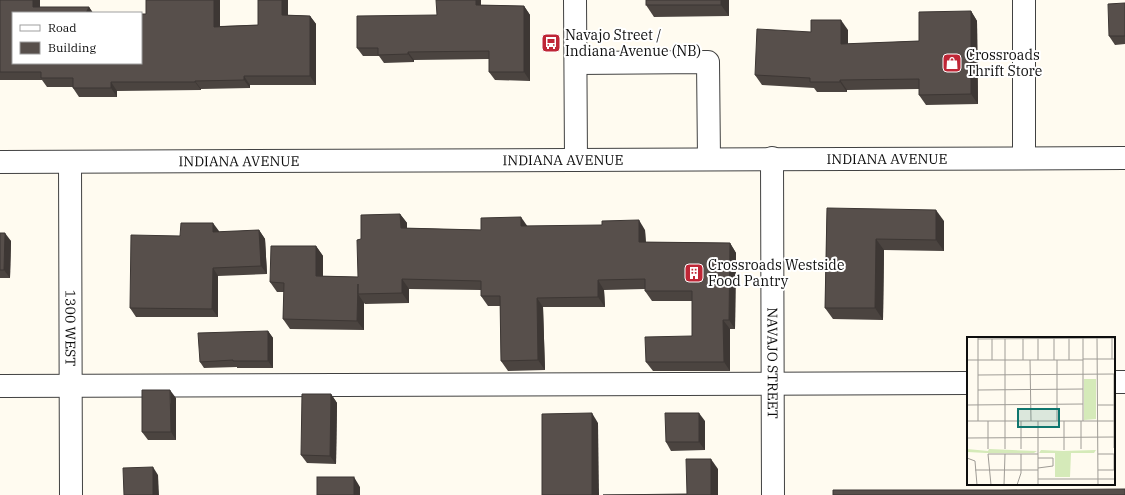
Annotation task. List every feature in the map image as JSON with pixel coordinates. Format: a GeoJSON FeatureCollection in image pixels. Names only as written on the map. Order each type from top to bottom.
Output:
{"type":"FeatureCollection","features":[{"type":"Feature","properties":{"kind":"street"},"geometry":{"type":"LineString","coordinates":[[575,0],[576,159]]}},
{"type":"Feature","properties":{"kind":"street"},"geometry":{"type":"LineString","coordinates":[[1024,0],[1024,158]]}},
{"type":"Feature","properties":{"kind":"street"},"geometry":{"type":"LineString","coordinates":[[576,63],[708,62],[709,159]]}},
{"type":"Feature","properties":{"kind":"street","name":"INDIANA AVENUE"},"geometry":{"type":"LineString","coordinates":[[0,162],[772,158],[1125,158]]}},
{"type":"Feature","properties":{"kind":"street","name":"NAVAJO STREET"},"geometry":{"type":"LineString","coordinates":[[772,158],[774,495]]}},
{"type":"Feature","properties":{"kind":"street","name":"1300 WEST"},"geometry":{"type":"LineString","coordinates":[[70,162],[71,495]]}},
{"type":"Feature","properties":{"kind":"street"},"geometry":{"type":"LineString","coordinates":[[0,386],[967,383]]}},
{"type":"Feature","properties":{"kind":"building"},"geometry":{"type":"Polygon","coordinates":[[[0,0],[33,0],[33,7],[89,7],[86,12],[12,12],[12,64],[142,64],[142,14],[146,14],[146,0],[214,0],[214,27],[258,25],[258,0],[282,0],[282,15],[310,16],[310,76],[244,76],[244,80],[195,82],[111,82],[111,88],[73,88],[73,78],[41,78],[41,72],[0,72],[0,0]]]}},
{"type":"Feature","properties":{"kind":"building"},"geometry":{"type":"Polygon","coordinates":[[[436,0],[476,0],[476,5],[524,6],[524,72],[489,72],[489,51],[408,52],[408,54],[378,55],[378,48],[357,48],[357,16],[437,15],[436,0]]]}},
{"type":"Feature","properties":{"kind":"building"},"geometry":{"type":"Polygon","coordinates":[[[646,0],[721,0],[721,5],[646,5],[646,0]]]}},
{"type":"Feature","properties":{"kind":"building"},"geometry":{"type":"Polygon","coordinates":[[[1125,3],[1125,36],[1109,36],[1108,4],[1125,3]]]}},
{"type":"Feature","properties":{"kind":"building"},"geometry":{"type":"Polygon","coordinates":[[[971,11],[971,94],[919,95],[919,79],[810,82],[810,78],[755,75],[757,29],[811,32],[811,20],[841,20],[841,44],[919,41],[919,12],[971,11]]]}},
{"type":"Feature","properties":{"kind":"building"},"geometry":{"type":"Polygon","coordinates":[[[827,208],[936,210],[936,240],[876,239],[875,308],[825,308],[827,208]]]}},
{"type":"Feature","properties":{"kind":"building"},"geometry":{"type":"Polygon","coordinates":[[[400,214],[401,228],[481,230],[481,218],[521,217],[521,226],[602,225],[602,221],[639,220],[639,242],[730,243],[729,320],[723,320],[724,362],[646,362],[645,337],[692,336],[692,291],[645,291],[645,279],[598,280],[598,297],[537,298],[538,360],[501,361],[500,296],[481,296],[481,281],[402,279],[402,293],[358,294],[358,284],[357,321],[283,319],[284,283],[270,282],[271,246],[316,246],[316,276],[358,277],[357,240],[361,239],[361,215],[400,214]]]}},
{"type":"Feature","properties":{"kind":"building"},"geometry":{"type":"Polygon","coordinates":[[[181,223],[213,223],[213,232],[259,230],[261,266],[213,268],[212,309],[130,308],[131,235],[180,236],[181,223]]]}},
{"type":"Feature","properties":{"kind":"building"},"geometry":{"type":"Polygon","coordinates":[[[0,233],[5,233],[4,270],[0,270],[0,233]]]}},
{"type":"Feature","properties":{"kind":"building"},"geometry":{"type":"Polygon","coordinates":[[[268,331],[268,361],[233,360],[200,362],[198,333],[268,331]]]}},
{"type":"Feature","properties":{"kind":"building"},"geometry":{"type":"Polygon","coordinates":[[[142,390],[170,390],[171,432],[142,432],[142,390]]]}},
{"type":"Feature","properties":{"kind":"building"},"geometry":{"type":"Polygon","coordinates":[[[302,394],[331,394],[330,456],[301,455],[302,394]]]}},
{"type":"Feature","properties":{"kind":"building"},"geometry":{"type":"Polygon","coordinates":[[[592,413],[592,495],[542,495],[542,414],[592,413]]]}},
{"type":"Feature","properties":{"kind":"building"},"geometry":{"type":"Polygon","coordinates":[[[665,413],[699,413],[699,442],[666,442],[665,413]]]}},
{"type":"Feature","properties":{"kind":"building"},"geometry":{"type":"Polygon","coordinates":[[[686,459],[711,459],[711,495],[603,495],[687,494],[686,459]]]}},
{"type":"Feature","properties":{"kind":"building"},"geometry":{"type":"Polygon","coordinates":[[[153,467],[153,495],[124,495],[123,468],[153,467]]]}},
{"type":"Feature","properties":{"kind":"building"},"geometry":{"type":"Polygon","coordinates":[[[317,477],[354,477],[354,495],[317,495],[317,477]]]}},
{"type":"Feature","properties":{"kind":"building"},"geometry":{"type":"Polygon","coordinates":[[[1125,489],[1125,495],[833,495],[833,490],[1125,489]]]}},
{"type":"Feature","properties":{"kind":"place","name":"Navajo Street / Indiana Avenue (NB)"},"geometry":{"type":"Point","coordinates":[551,43]}},
{"type":"Feature","properties":{"kind":"place","name":"Crossroads Thrift Store"},"geometry":{"type":"Point","coordinates":[952,63]}},
{"type":"Feature","properties":{"kind":"place","name":"Crossroads Westside Food Pantry"},"geometry":{"type":"Point","coordinates":[694,273]}}]}
